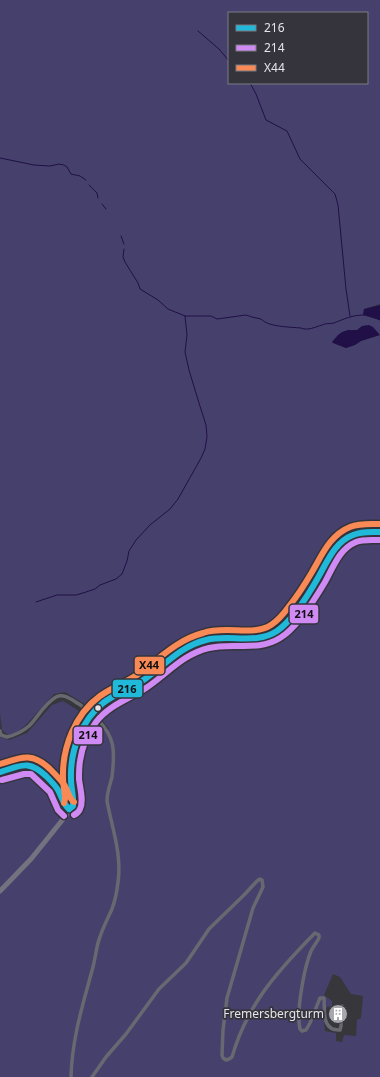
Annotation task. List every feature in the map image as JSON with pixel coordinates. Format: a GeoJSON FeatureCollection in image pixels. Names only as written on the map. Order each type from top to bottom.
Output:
{"type":"FeatureCollection","features":[{"type":"Feature","properties":{"kind":"main road"},"geometry":{"type":"LineString","coordinates":[[0,891],[31,859],[63,819],[69,809],[72,808],[74,802],[71,778],[72,760],[78,739],[92,714],[106,702],[150,676],[167,660],[184,648],[205,640],[222,638],[256,638],[278,630],[286,623],[304,599],[318,578],[334,549],[349,536],[361,533],[380,532]]}},
{"type":"Feature","properties":{"kind":"main road"},"geometry":{"type":"LineString","coordinates":[[0,772],[26,765],[35,767],[56,787],[65,806],[69,809]]}},
{"type":"Feature","properties":{"kind":"street"},"geometry":{"type":"LineString","coordinates":[[372,532],[372,535],[380,542]]}},
{"type":"Feature","properties":{"kind":"street"},"geometry":{"type":"LineString","coordinates":[[0,731],[1,735],[7,738],[18,734],[29,726],[51,700],[59,696],[69,698],[92,714],[106,731],[112,743],[114,759],[107,801],[118,852],[118,882],[115,899],[98,943],[78,1022],[71,1059],[71,1077]]}},
{"type":"Feature","properties":{"kind":"street"},"geometry":{"type":"LineString","coordinates":[[92,1077],[159,989],[186,963],[209,929],[244,895],[257,880],[260,879],[263,882],[263,887],[253,908],[227,998],[222,1055],[226,1060],[232,1057],[243,1027],[258,999],[278,972],[315,933],[319,935],[319,938],[311,950],[299,1006],[300,1026],[302,1031],[306,1030],[310,1023],[320,998],[324,998],[324,1016],[328,1026],[335,1030],[340,1030],[342,1006]]}},
{"type":"Feature","properties":{"kind":"shaded area"},"geometry":{"type":"Polygon","coordinates":[[[0,0],[380,0],[380,304],[364,309],[363,315],[380,320],[380,335],[380,529],[358,527],[341,536],[326,556],[311,584],[283,621],[267,630],[246,634],[211,635],[185,641],[168,653],[142,677],[93,706],[88,706],[65,692],[54,694],[25,726],[16,733],[8,735],[2,730],[0,713],[0,0]],[[348,330],[332,342],[346,348],[380,335],[357,330],[348,330]]]}},
{"type":"Feature","properties":{"kind":"shaded area"},"geometry":{"type":"Polygon","coordinates":[[[380,305],[380,320],[363,315],[364,309],[380,305]]]}},
{"type":"Feature","properties":{"kind":"shaded area"},"geometry":{"type":"Polygon","coordinates":[[[369,325],[373,327],[380,335],[346,348],[332,342],[342,332],[357,330],[362,326],[369,325]]]}},
{"type":"Feature","properties":{"kind":"shaded area"},"geometry":{"type":"Polygon","coordinates":[[[367,539],[380,545],[380,1077],[0,1077],[0,774],[26,767],[35,770],[47,780],[57,793],[65,814],[73,813],[79,806],[74,773],[77,753],[89,727],[93,728],[98,725],[105,732],[109,729],[97,714],[98,712],[143,686],[186,654],[213,644],[241,643],[264,649],[276,645],[314,595],[342,547],[367,539]],[[333,974],[324,995],[332,1001],[332,1006],[327,1007],[323,1012],[325,1031],[336,1033],[336,1041],[342,1042],[344,1035],[356,1036],[357,1020],[361,1018],[363,996],[351,994],[340,977],[333,974]]]}},
{"type":"Feature","properties":{"kind":"shaded area"},"geometry":{"type":"Polygon","coordinates":[[[63,701],[79,711],[83,720],[71,748],[68,793],[63,794],[55,782],[38,763],[27,761],[0,769],[0,737],[9,740],[27,733],[52,705],[63,701]]]}},
{"type":"Feature","properties":{"kind":"waterway"},"geometry":{"type":"LineString","coordinates":[[198,31],[219,49],[228,60]]}},
{"type":"Feature","properties":{"kind":"waterway"},"geometry":{"type":"LineString","coordinates":[[251,84],[266,120],[287,131],[300,159],[335,194],[338,205],[350,316]]}},
{"type":"Feature","properties":{"kind":"waterway"},"geometry":{"type":"LineString","coordinates":[[0,158],[34,165],[64,165],[71,174],[80,176],[86,180]]}},
{"type":"Feature","properties":{"kind":"waterway"},"geometry":{"type":"LineString","coordinates":[[89,185],[97,193],[98,198]]}},
{"type":"Feature","properties":{"kind":"waterway"},"geometry":{"type":"LineString","coordinates":[[102,204],[106,209]]}},
{"type":"Feature","properties":{"kind":"waterway"},"geometry":{"type":"LineString","coordinates":[[121,236],[124,244]]}},
{"type":"Feature","properties":{"kind":"waterway"},"geometry":{"type":"LineString","coordinates":[[124,249],[123,257],[140,289],[158,300],[168,309],[185,316],[211,316],[217,319],[246,315],[261,319],[269,324],[306,329],[334,323],[352,316],[364,315]]}},
{"type":"Feature","properties":{"kind":"waterway"},"geometry":{"type":"LineString","coordinates":[[36,602],[57,595],[76,595],[83,593],[116,579],[122,574],[129,551],[136,540],[150,525],[170,509],[178,499],[201,458],[205,449],[207,437],[206,425],[185,352],[187,335],[185,316]]}},
{"type":"Feature","properties":{"kind":"waterway"},"geometry":{"type":"LineString","coordinates":[[373,317],[380,320]]}},
{"type":"Feature","properties":{"kind":"transit line","name":"X44"},"geometry":{"type":"LineString","coordinates":[[64,803],[63,767],[65,755],[72,732],[77,722],[91,703],[100,696],[140,673],[177,645],[194,636],[215,630],[255,630],[266,628],[271,625],[282,616],[296,597],[307,581],[323,552],[337,535],[350,527],[365,524],[380,524]]}},
{"type":"Feature","properties":{"kind":"transit line","name":"216"},"geometry":{"type":"LineString","coordinates":[[69,809],[73,806],[71,782],[72,758],[78,737],[95,710],[113,696],[152,674],[181,651],[197,643],[215,638],[260,637],[277,631],[289,620],[301,605],[329,558],[341,542],[356,534],[380,532]]}},
{"type":"Feature","properties":{"kind":"transit line","name":"214"},"geometry":{"type":"LineString","coordinates":[[74,815],[80,810],[82,802],[79,779],[82,751],[90,731],[101,716],[113,707],[146,688],[183,660],[200,651],[218,646],[263,645],[280,638],[293,627],[311,605],[337,559],[345,549],[359,541],[380,540]]}},
{"type":"Feature","properties":{"kind":"transit line","name":"X44"},"geometry":{"type":"LineString","coordinates":[[0,764],[21,758],[32,758],[38,760],[60,779],[74,802]]}},
{"type":"Feature","properties":{"kind":"transit line","name":"216"},"geometry":{"type":"LineString","coordinates":[[0,772],[24,765],[34,767],[54,784],[65,805],[69,809]]}},
{"type":"Feature","properties":{"kind":"transit line","name":"214"},"geometry":{"type":"LineString","coordinates":[[2,780],[24,774],[31,774],[50,792],[58,810],[64,816]]}},
{"type":"Feature","properties":{"kind":"place","name":"Fremersbergturm"},"geometry":{"type":"Point","coordinates":[338,1014]}}]}
